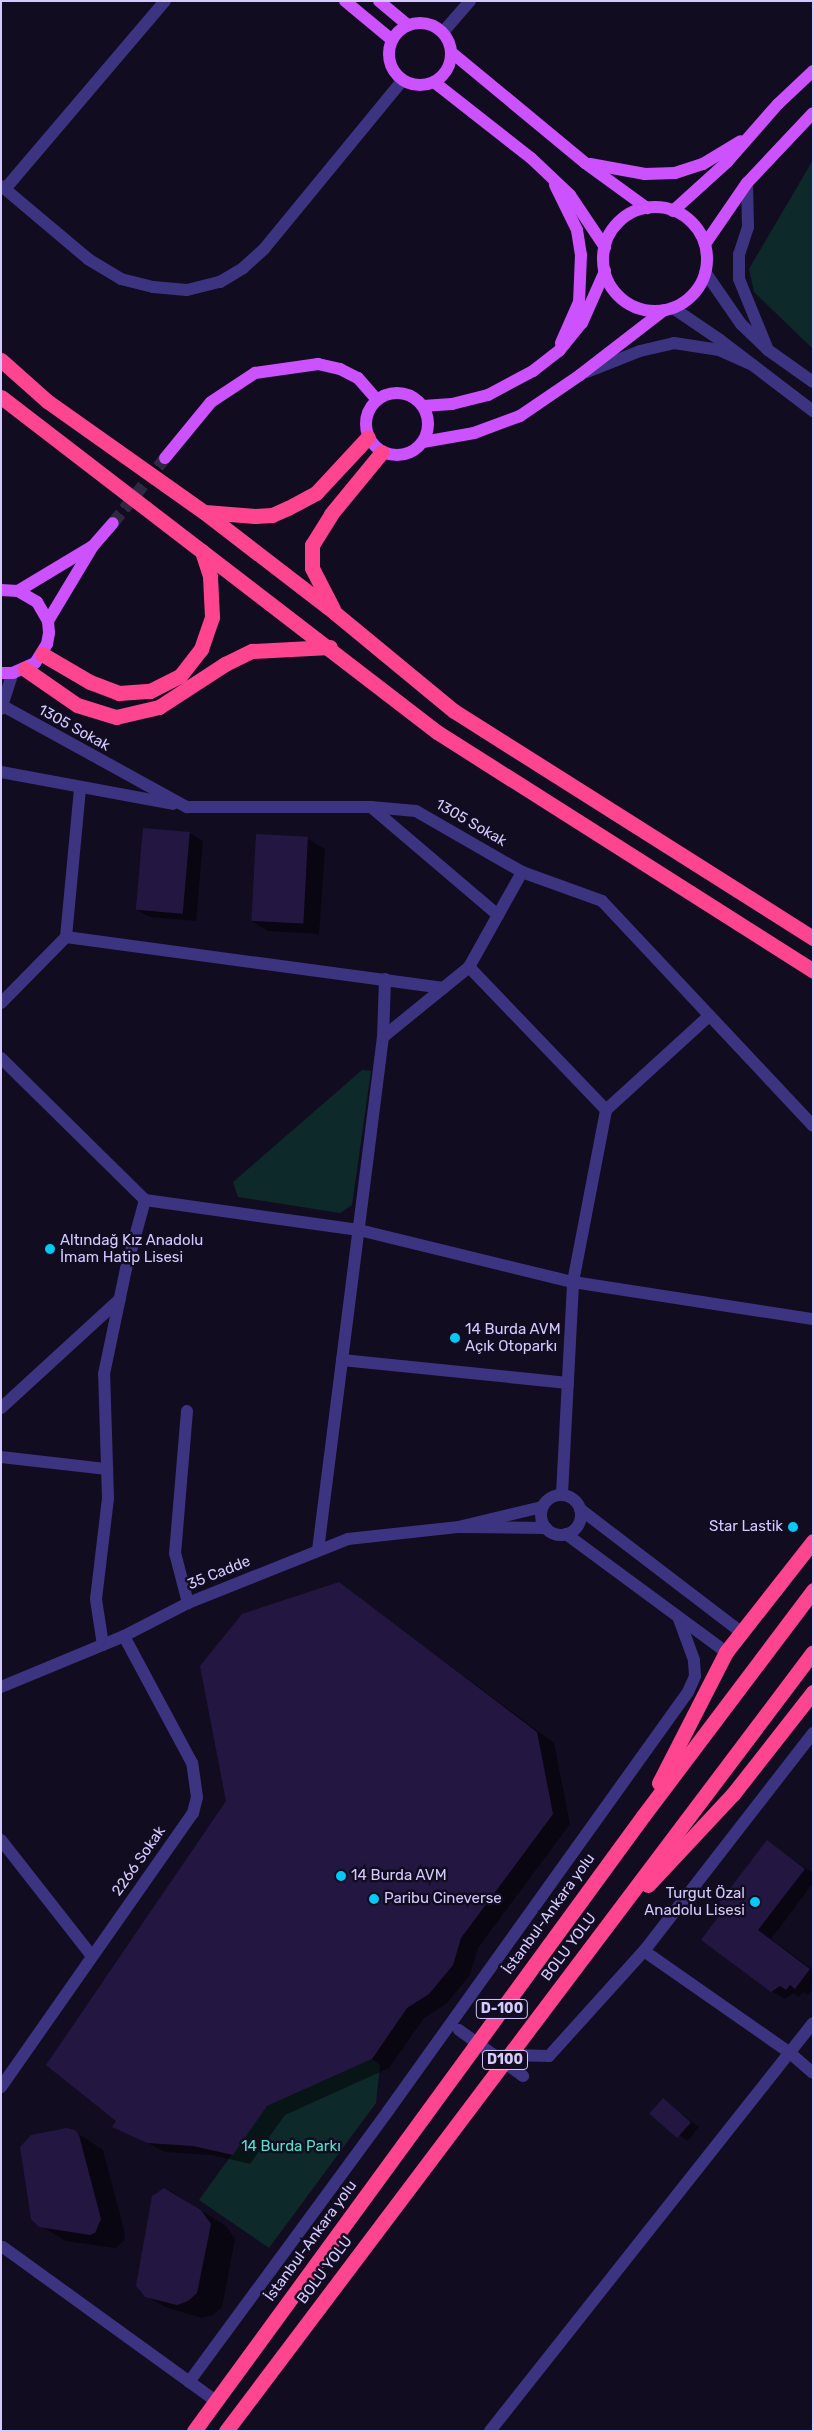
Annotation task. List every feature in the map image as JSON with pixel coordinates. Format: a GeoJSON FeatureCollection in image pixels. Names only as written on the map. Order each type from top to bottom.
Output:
{"type":"FeatureCollection","features":[{"type":"Feature","properties":{"kind":"highway"},"geometry":{"type":"LineString","coordinates":[[1,360],[47,401],[204,512],[335,613],[454,711],[813,938]]}},
{"type":"Feature","properties":{"kind":"highway"},"geometry":{"type":"LineString","coordinates":[[1,397],[330,647],[437,732],[813,971]]}},
{"type":"Feature","properties":{"kind":"highway"},"geometry":{"type":"LineString","coordinates":[[204,512],[256,516],[272,515],[288,508],[316,493],[368,438]]}},
{"type":"Feature","properties":{"kind":"highway"},"geometry":{"type":"LineString","coordinates":[[335,613],[312,568],[312,544],[331,514],[382,452]]}},
{"type":"Feature","properties":{"kind":"highway"},"geometry":{"type":"LineString","coordinates":[[42,654],[90,682],[120,693],[150,691],[180,676],[201,649],[212,616],[210,576],[202,551]]}},
{"type":"Feature","properties":{"kind":"highway"},"geometry":{"type":"LineString","coordinates":[[13,672],[77,705],[116,717],[159,707],[225,664],[252,651],[330,647]]}},
{"type":"Feature","properties":{"kind":"highway"},"geometry":{"type":"LineString","coordinates":[[643,1816],[726,1652],[813,1541]]}},
{"type":"Feature","properties":{"kind":"highway","name":"İstanbul-Ankara yolu"},"geometry":{"type":"LineString","coordinates":[[194,2431],[643,1816],[813,1590]]}},
{"type":"Feature","properties":{"kind":"highway","name":"BOLU YOLU"},"geometry":{"type":"LineString","coordinates":[[226,2431],[813,1652]]}},
{"type":"Feature","properties":{"kind":"highway"},"geometry":{"type":"LineString","coordinates":[[595,1941],[733,1794],[813,1692]]}},
{"type":"Feature","properties":{"kind":"main road"},"geometry":{"type":"LineString","coordinates":[[345,1],[392,40]]}},
{"type":"Feature","properties":{"kind":"main road"},"geometry":{"type":"LineString","coordinates":[[379,1],[408,25]]}},
{"type":"Feature","properties":{"kind":"main road"},"geometry":{"type":"LineString","coordinates":[[452,52],[448,68],[434,82],[424,85],[403,80],[390,64],[389,54],[392,40],[408,25],[422,22],[443,32],[452,52],[585,163],[647,208]]}},
{"type":"Feature","properties":{"kind":"main road"},"geometry":{"type":"LineString","coordinates":[[672,211],[727,162],[748,136],[813,71]]}},
{"type":"Feature","properties":{"kind":"main road"},"geometry":{"type":"LineString","coordinates":[[434,82],[531,158],[570,195],[605,247]]}},
{"type":"Feature","properties":{"kind":"main road"},"geometry":{"type":"LineString","coordinates":[[705,244],[747,183],[813,113]]}},
{"type":"Feature","properties":{"kind":"main road"},"geometry":{"type":"LineString","coordinates":[[585,163],[645,174],[675,173],[703,164],[748,136]]}},
{"type":"Feature","properties":{"kind":"main road"},"geometry":{"type":"LineString","coordinates":[[551,177],[577,230],[581,255],[578,302],[559,350]]}},
{"type":"Feature","properties":{"kind":"main road"},"geometry":{"type":"LineString","coordinates":[[423,406],[452,404],[488,395],[533,371],[559,350],[590,310],[605,271],[605,247],[620,221],[635,211],[647,208],[672,211],[697,229],[705,244],[705,272],[694,293],[668,309],[542,402],[500,425],[423,442]]}},
{"type":"Feature","properties":{"kind":"main road"},"geometry":{"type":"LineString","coordinates":[[605,271],[618,296],[631,306],[647,310],[668,309]]}},
{"type":"Feature","properties":{"kind":"main road"},"geometry":{"type":"LineString","coordinates":[[165,458],[211,402],[255,373],[318,364],[358,378],[377,400]]}},
{"type":"Feature","properties":{"kind":"main road"},"geometry":{"type":"LineString","coordinates":[[391,394],[407,394],[423,406],[429,426],[423,442],[413,452],[403,456],[382,452],[368,438],[366,417],[377,400],[391,394]]}},
{"type":"Feature","properties":{"kind":"main road"},"geometry":{"type":"LineString","coordinates":[[13,672],[42,654],[47,644],[48,622],[93,546],[113,523]]}},
{"type":"Feature","properties":{"kind":"main road"},"geometry":{"type":"LineString","coordinates":[[18,591],[93,546]]}},
{"type":"Feature","properties":{"kind":"main road"},"geometry":{"type":"LineString","coordinates":[[1,590],[18,591],[37,602],[48,622]]}},
{"type":"Feature","properties":{"kind":"street"},"geometry":{"type":"LineString","coordinates":[[165,1],[3,188],[88,259],[121,279],[153,287],[187,290],[220,282],[243,268],[264,249],[403,80]]}},
{"type":"Feature","properties":{"kind":"street"},"geometry":{"type":"LineString","coordinates":[[443,32],[470,1]]}},
{"type":"Feature","properties":{"kind":"street"},"geometry":{"type":"LineString","coordinates":[[747,183],[748,227],[739,254],[738,280],[768,350]]}},
{"type":"Feature","properties":{"kind":"street"},"geometry":{"type":"LineString","coordinates":[[705,272],[730,311],[768,350],[813,382]]}},
{"type":"Feature","properties":{"kind":"street"},"geometry":{"type":"LineString","coordinates":[[668,309],[753,365],[813,411]]}},
{"type":"Feature","properties":{"kind":"street"},"geometry":{"type":"LineString","coordinates":[[580,375],[640,351],[674,343],[718,350],[753,365]]}},
{"type":"Feature","properties":{"kind":"street"},"geometry":{"type":"LineString","coordinates":[[2,708],[13,672]]}},
{"type":"Feature","properties":{"kind":"street","name":"1305 Sokak"},"geometry":{"type":"LineString","coordinates":[[2,708],[186,807],[371,807],[416,811],[522,872],[602,901],[813,1126]]}},
{"type":"Feature","properties":{"kind":"street"},"geometry":{"type":"LineString","coordinates":[[1,772],[186,807]]}},
{"type":"Feature","properties":{"kind":"street"},"geometry":{"type":"LineString","coordinates":[[1,1003],[66,937],[80,788]]}},
{"type":"Feature","properties":{"kind":"street"},"geometry":{"type":"LineString","coordinates":[[371,807],[498,915]]}},
{"type":"Feature","properties":{"kind":"street"},"geometry":{"type":"LineString","coordinates":[[383,1037],[469,967],[522,872]]}},
{"type":"Feature","properties":{"kind":"street"},"geometry":{"type":"LineString","coordinates":[[66,937],[444,988]]}},
{"type":"Feature","properties":{"kind":"street"},"geometry":{"type":"LineString","coordinates":[[469,967],[606,1110]]}},
{"type":"Feature","properties":{"kind":"street"},"geometry":{"type":"LineString","coordinates":[[318,1550],[383,1037],[385,979]]}},
{"type":"Feature","properties":{"kind":"street"},"geometry":{"type":"LineString","coordinates":[[562,1494],[573,1282],[606,1110],[709,1016]]}},
{"type":"Feature","properties":{"kind":"street"},"geometry":{"type":"LineString","coordinates":[[1,1058],[145,1200],[359,1230],[573,1282],[813,1319]]}},
{"type":"Feature","properties":{"kind":"street"},"geometry":{"type":"LineString","coordinates":[[103,1645],[96,1599],[108,1498],[104,1374],[120,1299],[145,1200]]}},
{"type":"Feature","properties":{"kind":"street"},"geometry":{"type":"LineString","coordinates":[[1,1408],[120,1299]]}},
{"type":"Feature","properties":{"kind":"street"},"geometry":{"type":"LineString","coordinates":[[342,1360],[568,1383]]}},
{"type":"Feature","properties":{"kind":"street"},"geometry":{"type":"LineString","coordinates":[[186,1411],[175,1553],[188,1603]]}},
{"type":"Feature","properties":{"kind":"street"},"geometry":{"type":"LineString","coordinates":[[1,1457],[107,1469]]}},
{"type":"Feature","properties":{"kind":"street"},"geometry":{"type":"LineString","coordinates":[[459,1526],[542,1507],[550,1498],[562,1494],[574,1499],[580,1510],[740,1632]]}},
{"type":"Feature","properties":{"kind":"street"},"geometry":{"type":"LineString","coordinates":[[542,1507],[541,1518],[546,1528],[555,1534],[566,1534],[726,1652]]}},
{"type":"Feature","properties":{"kind":"street"},"geometry":{"type":"LineString","coordinates":[[566,1534],[580,1522],[580,1510]]}},
{"type":"Feature","properties":{"kind":"street"},"geometry":{"type":"LineString","coordinates":[[459,1526],[546,1528]]}},
{"type":"Feature","properties":{"kind":"street","name":"35 Cadde"},"geometry":{"type":"LineString","coordinates":[[1,1687],[124,1636],[188,1603],[348,1539],[459,1526]]}},
{"type":"Feature","properties":{"kind":"street"},"geometry":{"type":"LineString","coordinates":[[189,2382],[399,2096],[688,1692],[695,1676],[694,1660],[679,1619]]}},
{"type":"Feature","properties":{"kind":"street","name":"2266 Sokak"},"geometry":{"type":"LineString","coordinates":[[1,2087],[6,2073],[92,1956],[193,1813],[197,1797],[196,1780],[187,1750],[124,1636]]}},
{"type":"Feature","properties":{"kind":"street"},"geometry":{"type":"LineString","coordinates":[[509,2055],[549,2056],[644,1951],[813,1733]]}},
{"type":"Feature","properties":{"kind":"street"},"geometry":{"type":"LineString","coordinates":[[1,1840],[92,1956]]}},
{"type":"Feature","properties":{"kind":"street"},"geometry":{"type":"LineString","coordinates":[[644,1951],[790,2053],[813,2073]]}},
{"type":"Feature","properties":{"kind":"street"},"geometry":{"type":"LineString","coordinates":[[490,2431],[813,2023]]}},
{"type":"Feature","properties":{"kind":"street"},"geometry":{"type":"LineString","coordinates":[[459,2030],[523,2076]]}},
{"type":"Feature","properties":{"kind":"street"},"geometry":{"type":"LineString","coordinates":[[2,2244],[216,2402]]}},
{"type":"Feature","properties":{"kind":"green space"},"geometry":{"type":"Polygon","coordinates":[[[813,160],[813,349],[754,292],[749,269],[813,160]]]}},
{"type":"Feature","properties":{"kind":"green space"},"geometry":{"type":"Polygon","coordinates":[[[362,1070],[371,1071],[352,1205],[340,1213],[238,1197],[233,1182],[362,1070]]]}},
{"type":"Feature","properties":{"kind":"green space","name":"14 Burda Parkı"},"geometry":{"type":"Polygon","coordinates":[[[372,2059],[380,2065],[376,2103],[269,2248],[199,2200],[267,2106],[372,2059]]]}},
{"type":"Feature","properties":{"kind":"building"},"geometry":{"type":"Polygon","coordinates":[[[143,828],[190,832],[183,914],[136,910],[143,828]]]}},
{"type":"Feature","properties":{"kind":"building"},"geometry":{"type":"Polygon","coordinates":[[[256,834],[308,837],[303,924],[251,921],[256,834]]]}},
{"type":"Feature","properties":{"kind":"building","name":"14 Burda AVM"},"geometry":{"type":"Polygon","coordinates":[[[339,1582],[537,1732],[553,1814],[461,1938],[453,1965],[429,1994],[407,2008],[372,2059],[267,2106],[233,2155],[193,2146],[147,2143],[112,2127],[116,2121],[46,2065],[226,1801],[200,1666],[242,1614],[339,1582]]]}},
{"type":"Feature","properties":{"kind":"building"},"geometry":{"type":"Polygon","coordinates":[[[767,1840],[805,1869],[758,1930],[810,1969],[795,1989],[790,1985],[786,1990],[780,1986],[771,1992],[701,1940],[725,1908],[719,1903],[767,1840]]]}},
{"type":"Feature","properties":{"kind":"building"},"geometry":{"type":"Polygon","coordinates":[[[663,2098],[691,2122],[677,2138],[649,2114],[663,2098]]]}},
{"type":"Feature","properties":{"kind":"building"},"geometry":{"type":"Polygon","coordinates":[[[66,2128],[75,2130],[79,2135],[101,2219],[95,2233],[90,2235],[39,2227],[31,2219],[20,2147],[31,2135],[66,2128]]]}},
{"type":"Feature","properties":{"kind":"building"},"geometry":{"type":"Polygon","coordinates":[[[164,2188],[201,2210],[211,2224],[197,2293],[188,2301],[177,2305],[145,2297],[136,2286],[152,2196],[164,2188]]]}},
{"type":"Feature","properties":{"kind":"tunnel"},"geometry":{"type":"LineString","coordinates":[[113,523],[165,458]]}},
{"type":"Feature","properties":{"kind":"place","name":"Altındağ Kız Anadolu İmam Hatip Lisesi"},"geometry":{"type":"Point","coordinates":[50,1249]}},
{"type":"Feature","properties":{"kind":"place","name":"14 Burda AVM Açık Otoparkı"},"geometry":{"type":"Point","coordinates":[455,1338]}},
{"type":"Feature","properties":{"kind":"place","name":"Star Lastik"},"geometry":{"type":"Point","coordinates":[793,1527]}},
{"type":"Feature","properties":{"kind":"place","name":"14 Burda AVM"},"geometry":{"type":"Point","coordinates":[341,1876]}},
{"type":"Feature","properties":{"kind":"place","name":"Paribu Cineverse"},"geometry":{"type":"Point","coordinates":[374,1899]}},
{"type":"Feature","properties":{"kind":"place","name":"Turgut Özal Anadolu Lisesi"},"geometry":{"type":"Point","coordinates":[755,1902]}}]}
